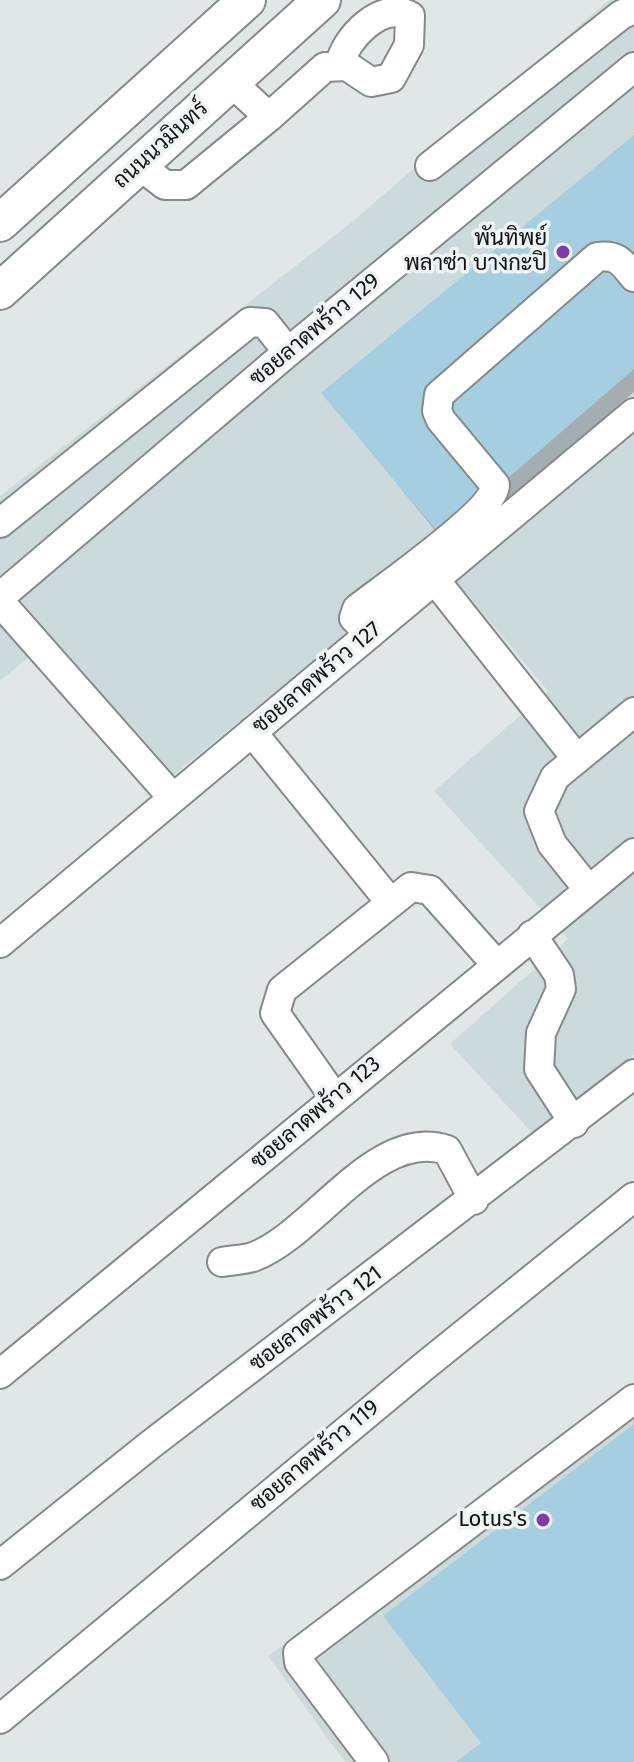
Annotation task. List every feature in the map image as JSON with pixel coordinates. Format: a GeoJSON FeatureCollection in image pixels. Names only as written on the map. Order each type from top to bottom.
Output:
{"type":"FeatureCollection","features":[{"type":"Feature","properties":{"kind":"main road"},"geometry":{"type":"LineString","coordinates":[[0,223],[247,0]]}},
{"type":"Feature","properties":{"kind":"main road","name":"ถนนนวมินทร์"},"geometry":{"type":"LineString","coordinates":[[0,291],[322,0]]}},
{"type":"Feature","properties":{"kind":"street"},"geometry":{"type":"LineString","coordinates":[[430,166],[621,15],[634,9]]}},
{"type":"Feature","properties":{"kind":"street"},"geometry":{"type":"LineString","coordinates":[[139,165],[165,185],[186,185],[325,67],[340,65]]}},
{"type":"Feature","properties":{"kind":"street","name":"ซอยลาดพร้าว 129"},"geometry":{"type":"LineString","coordinates":[[0,599],[288,352],[634,67]]}},
{"type":"Feature","properties":{"kind":"street"},"geometry":{"type":"LineString","coordinates":[[231,82],[269,117]]}},
{"type":"Feature","properties":{"kind":"street"},"geometry":{"type":"LineString","coordinates":[[370,634],[354,618],[357,609],[470,521],[495,493],[495,485],[441,420],[437,411],[439,395],[597,257],[620,259],[634,277]]}},
{"type":"Feature","properties":{"kind":"street"},"geometry":{"type":"LineString","coordinates":[[0,523],[250,322],[265,323],[288,352]]}},
{"type":"Feature","properties":{"kind":"street","name":"ซอยลาดพร้าว 127"},"geometry":{"type":"LineString","coordinates":[[0,943],[634,413]]}},
{"type":"Feature","properties":{"kind":"street"},"geometry":{"type":"LineString","coordinates":[[435,580],[577,759]]}},
{"type":"Feature","properties":{"kind":"street"},"geometry":{"type":"LineString","coordinates":[[0,599],[173,798]]}},
{"type":"Feature","properties":{"kind":"street"},"geometry":{"type":"LineString","coordinates":[[588,889],[552,844],[539,811],[555,777],[634,712]]}},
{"type":"Feature","properties":{"kind":"street"},"geometry":{"type":"LineString","coordinates":[[252,732],[391,903]]}},
{"type":"Feature","properties":{"kind":"street","name":"ซอยลาดพร้าว 123"},"geometry":{"type":"LineString","coordinates":[[0,1374],[634,853]]}},
{"type":"Feature","properties":{"kind":"street"},"geometry":{"type":"LineString","coordinates":[[335,1098],[275,1013],[282,990],[411,887],[430,890],[496,964]]}},
{"type":"Feature","properties":{"kind":"street"},"geometry":{"type":"LineString","coordinates":[[532,935],[559,975],[561,989],[541,1033],[539,1069],[574,1123]]}},
{"type":"Feature","properties":{"kind":"street","name":"ซอยลาดพร้าว 121"},"geometry":{"type":"LineString","coordinates":[[0,1565],[150,1445],[474,1200],[634,1074]]}},
{"type":"Feature","properties":{"kind":"street"},"geometry":{"type":"LineString","coordinates":[[222,1262],[253,1257],[284,1238],[374,1164],[421,1147],[447,1150],[474,1200]]}},
{"type":"Feature","properties":{"kind":"street","name":"ซอยลาดพร้าว 119"},"geometry":{"type":"LineString","coordinates":[[0,1719],[422,1368],[634,1197]]}},
{"type":"Feature","properties":{"kind":"street"},"geometry":{"type":"LineString","coordinates":[[374,1762],[299,1662],[298,1653],[634,1399]]}},
{"type":"Feature","properties":{"kind":"shaded area"},"geometry":{"type":"Polygon","coordinates":[[[609,0],[634,0],[634,1055],[536,1137],[450,1044],[568,939],[434,791],[548,691],[438,559],[149,795],[31,655],[0,681],[0,496],[352,222],[609,0]]]}},
{"type":"Feature","properties":{"kind":"shaded area","name":"Lotus's"},"geometry":{"type":"Polygon","coordinates":[[[634,1383],[634,1762],[345,1762],[268,1656],[634,1383]]]}},
{"type":"Feature","properties":{"kind":"building","name":"พันทิพย์ พลาซ่า บางกะปิ"},"geometry":{"type":"Polygon","coordinates":[[[634,135],[634,369],[441,536],[321,393],[634,135]]]}},
{"type":"Feature","properties":{"kind":"building","name":"Lotus's"},"geometry":{"type":"Polygon","coordinates":[[[634,1424],[634,1762],[456,1762],[481,1743],[383,1616],[634,1424]]]}},
{"type":"Feature","properties":{"kind":"place","name":"พันทิพย์ พลาซ่า บางกะปิ"},"geometry":{"type":"Point","coordinates":[563,252]}},
{"type":"Feature","properties":{"kind":"place","name":"Lotus's"},"geometry":{"type":"Point","coordinates":[543,1520]}}]}
